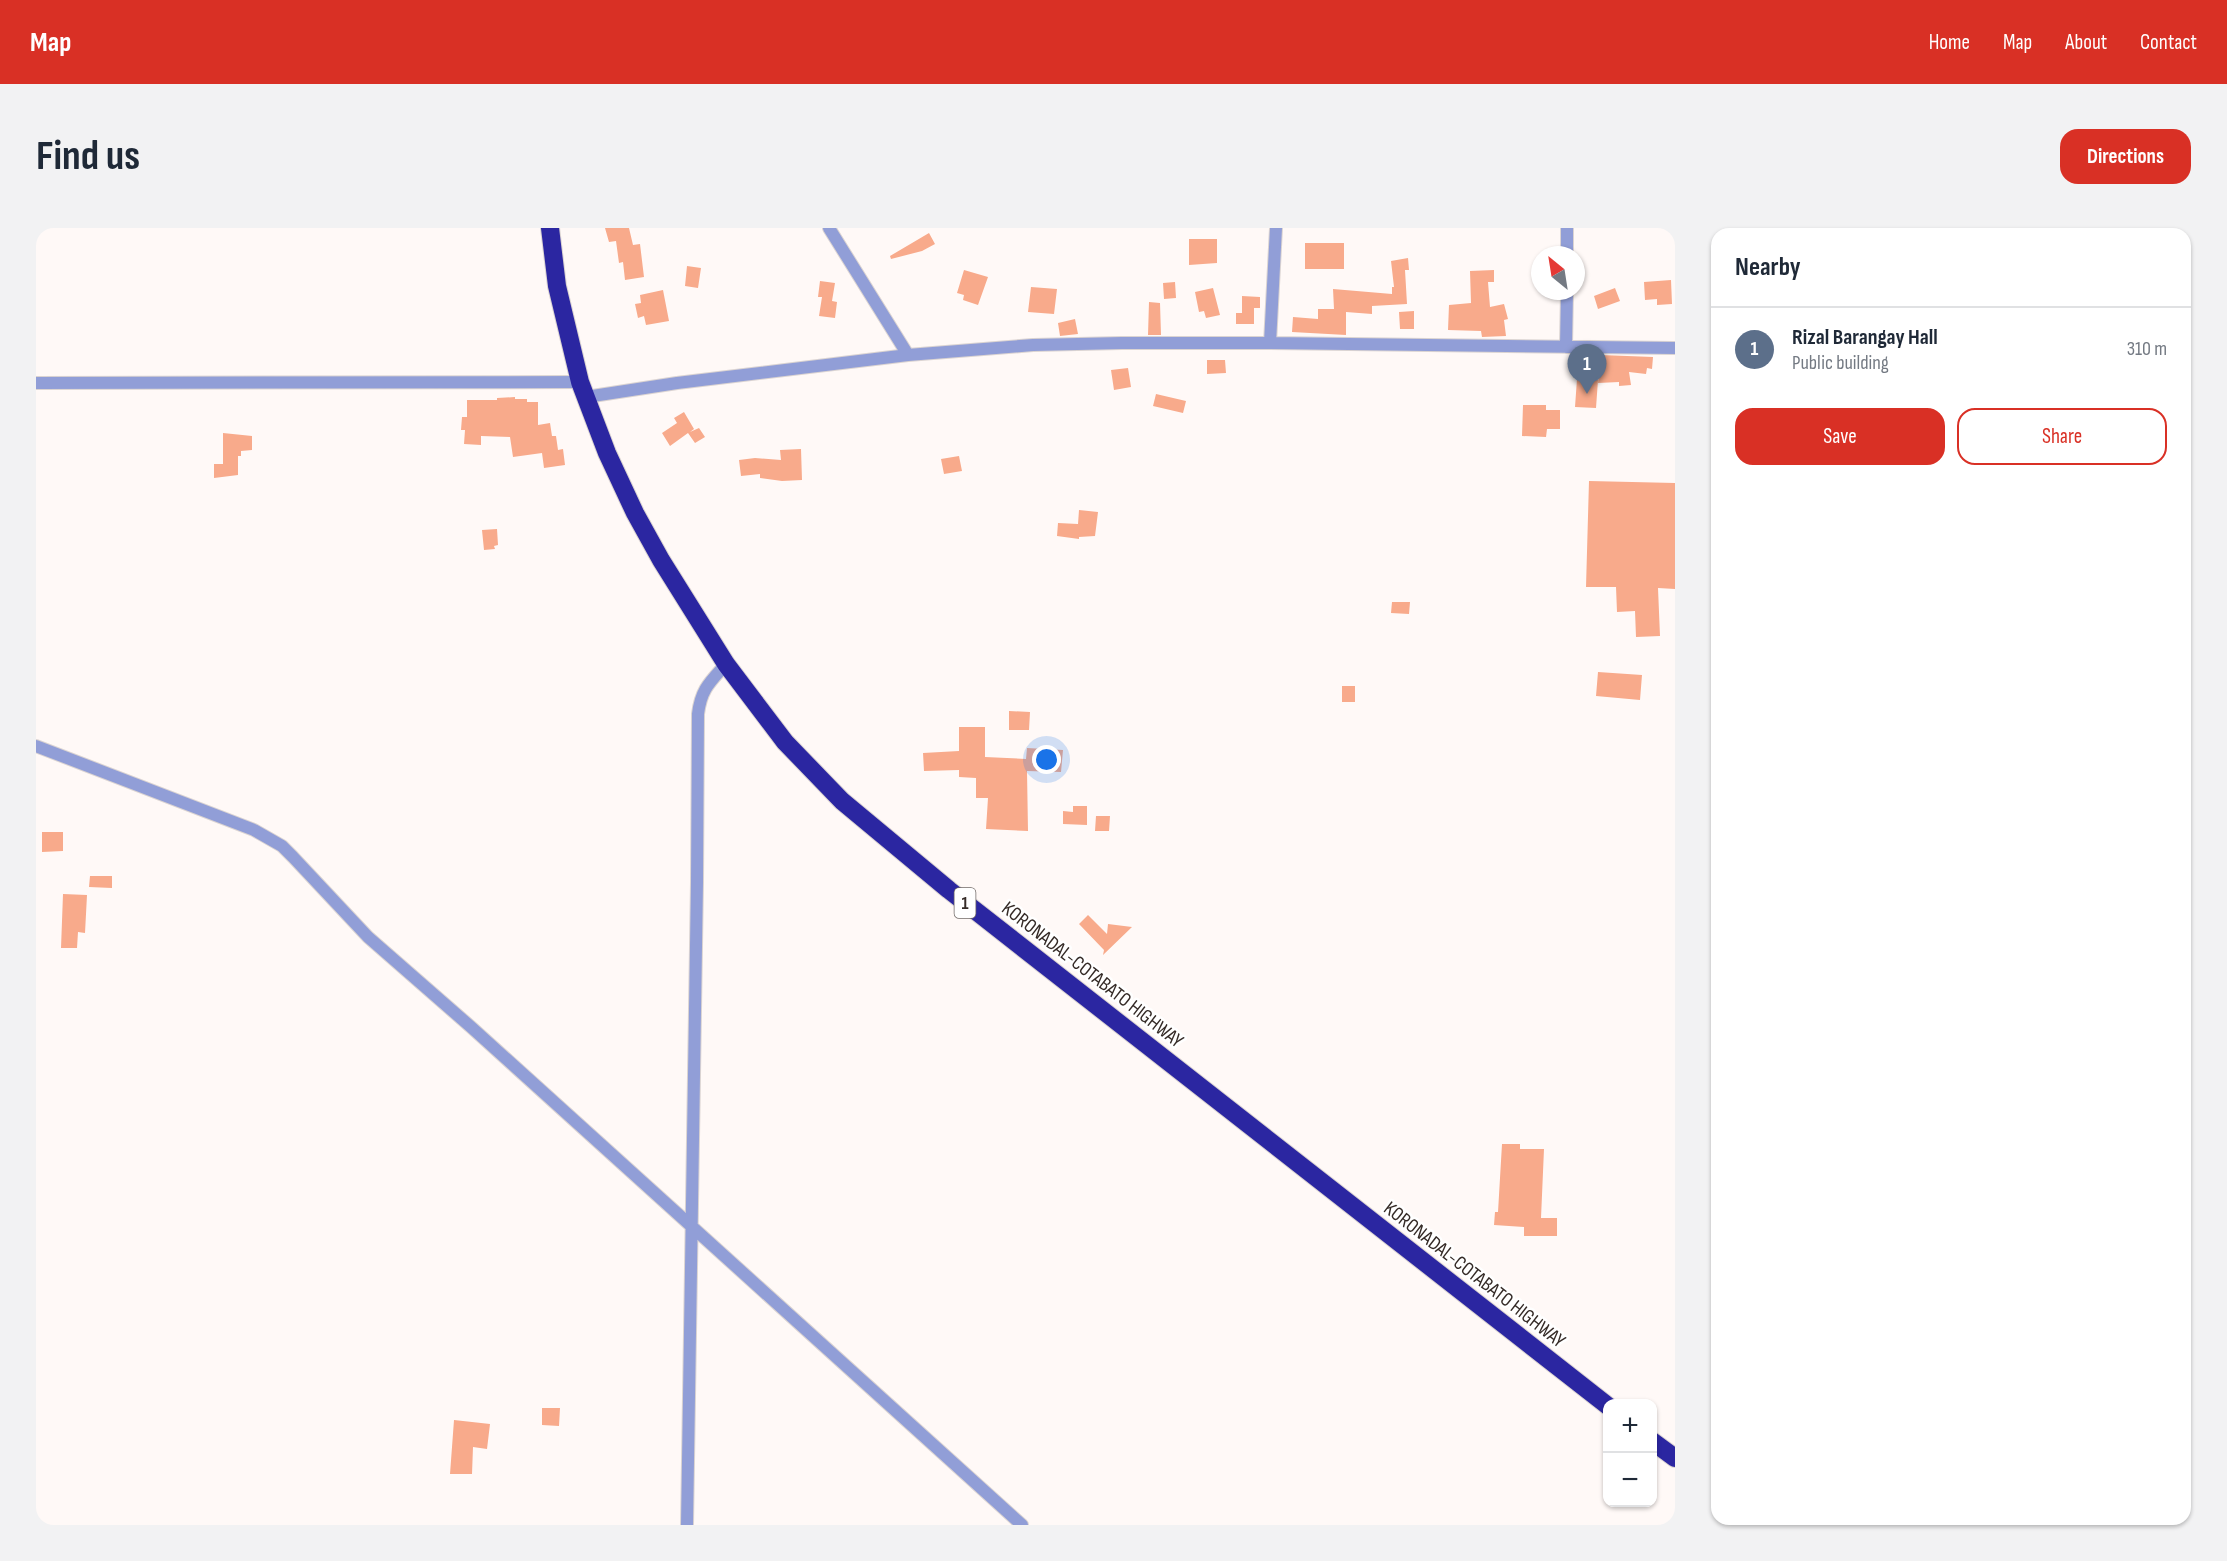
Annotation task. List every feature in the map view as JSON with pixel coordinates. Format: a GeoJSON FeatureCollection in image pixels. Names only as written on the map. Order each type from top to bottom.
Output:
{"type":"FeatureCollection","features":[{"type":"Feature","properties":{"kind":"highway","name":"KORONADAL-COTABATO HIGHWAY"},"geometry":{"type":"LineString","coordinates":[[550,228],[557,286],[583,390],[607,453],[635,513],[661,560],[726,664],[785,742],[842,801],[879,833],[1603,1402]]}},
{"type":"Feature","properties":{"kind":"highway"},"geometry":{"type":"LineString","coordinates":[[1657,1444],[1675,1458]]}},
{"type":"Feature","properties":{"kind":"street"},"geometry":{"type":"LineString","coordinates":[[829,228],[908,356]]}},
{"type":"Feature","properties":{"kind":"street"},"geometry":{"type":"LineString","coordinates":[[1270,343],[1276,228]]}},
{"type":"Feature","properties":{"kind":"street"},"geometry":{"type":"LineString","coordinates":[[1567,228],[1567,246]]}},
{"type":"Feature","properties":{"kind":"street"},"geometry":{"type":"LineString","coordinates":[[1566,300],[1566,347]]}},
{"type":"Feature","properties":{"kind":"street"},"geometry":{"type":"LineString","coordinates":[[36,382],[583,390],[677,383],[908,356],[1034,345],[1270,343],[1675,348]]}},
{"type":"Feature","properties":{"kind":"street"},"geometry":{"type":"LineString","coordinates":[[687,1525],[698,882],[698,714],[700,697],[704,688],[726,664]]}},
{"type":"Feature","properties":{"kind":"street"},"geometry":{"type":"LineString","coordinates":[[36,746],[254,830],[282,846],[368,937],[471,1027],[1022,1525]]}},
{"type":"Feature","properties":{"kind":"building"},"geometry":{"type":"Polygon","coordinates":[[[605,228],[629,228],[633,245],[640,244],[644,277],[625,280],[623,262],[619,263],[616,241],[609,242],[605,228]]]}},
{"type":"Feature","properties":{"kind":"building"},"geometry":{"type":"Polygon","coordinates":[[[929,233],[935,244],[922,251],[891,259],[890,256],[929,233]]]}},
{"type":"Feature","properties":{"kind":"building"},"geometry":{"type":"Polygon","coordinates":[[[1189,239],[1217,239],[1217,263],[1189,265],[1189,239]]]}},
{"type":"Feature","properties":{"kind":"building"},"geometry":{"type":"Polygon","coordinates":[[[1305,243],[1344,243],[1344,269],[1305,269],[1305,243]]]}},
{"type":"Feature","properties":{"kind":"building"},"geometry":{"type":"Polygon","coordinates":[[[1408,258],[1409,270],[1405,270],[1407,304],[1372,306],[1372,314],[1346,312],[1346,335],[1292,332],[1293,317],[1318,319],[1318,309],[1334,309],[1333,289],[1392,294],[1392,287],[1394,287],[1391,261],[1408,258]]]}},
{"type":"Feature","properties":{"kind":"building"},"geometry":{"type":"Polygon","coordinates":[[[687,266],[701,268],[698,288],[685,286],[687,266]]]}},
{"type":"Feature","properties":{"kind":"building"},"geometry":{"type":"Polygon","coordinates":[[[964,270],[988,277],[978,305],[963,300],[964,295],[957,293],[964,270]]]}},
{"type":"Feature","properties":{"kind":"building"},"geometry":{"type":"Polygon","coordinates":[[[1494,270],[1494,282],[1488,282],[1490,307],[1504,304],[1508,319],[1504,320],[1506,336],[1482,337],[1481,331],[1448,330],[1449,305],[1471,303],[1470,271],[1494,270]]]}},
{"type":"Feature","properties":{"kind":"building"},"geometry":{"type":"Polygon","coordinates":[[[1671,280],[1672,304],[1657,305],[1657,299],[1645,300],[1644,282],[1671,280]]]}},
{"type":"Feature","properties":{"kind":"building"},"geometry":{"type":"Polygon","coordinates":[[[820,281],[835,283],[832,301],[837,302],[835,318],[819,316],[822,297],[818,297],[820,281]]]}},
{"type":"Feature","properties":{"kind":"building"},"geometry":{"type":"Polygon","coordinates":[[[1175,282],[1176,298],[1164,299],[1163,283],[1175,282]]]}},
{"type":"Feature","properties":{"kind":"building"},"geometry":{"type":"Polygon","coordinates":[[[1031,287],[1057,289],[1054,314],[1028,312],[1031,287]]]}},
{"type":"Feature","properties":{"kind":"building"},"geometry":{"type":"Polygon","coordinates":[[[1213,288],[1220,315],[1206,318],[1204,311],[1199,312],[1195,292],[1213,288]]]}},
{"type":"Feature","properties":{"kind":"building"},"geometry":{"type":"Polygon","coordinates":[[[1615,288],[1620,301],[1598,309],[1594,296],[1615,288]]]}},
{"type":"Feature","properties":{"kind":"building"},"geometry":{"type":"Polygon","coordinates":[[[663,290],[669,321],[646,325],[644,316],[638,318],[635,304],[641,303],[640,295],[663,290]]]}},
{"type":"Feature","properties":{"kind":"building"},"geometry":{"type":"Polygon","coordinates":[[[1242,296],[1260,297],[1260,308],[1254,308],[1254,324],[1236,324],[1236,313],[1242,313],[1242,296]]]}},
{"type":"Feature","properties":{"kind":"building"},"geometry":{"type":"Polygon","coordinates":[[[1149,302],[1160,303],[1161,335],[1148,335],[1149,302]]]}},
{"type":"Feature","properties":{"kind":"building"},"geometry":{"type":"Polygon","coordinates":[[[1414,311],[1414,329],[1400,329],[1399,312],[1414,311]]]}},
{"type":"Feature","properties":{"kind":"building"},"geometry":{"type":"Polygon","coordinates":[[[1075,319],[1078,334],[1060,336],[1058,323],[1075,319]]]}},
{"type":"Feature","properties":{"kind":"building"},"geometry":{"type":"Polygon","coordinates":[[[1601,355],[1653,357],[1652,369],[1647,368],[1646,374],[1629,372],[1631,385],[1619,386],[1619,382],[1598,383],[1601,355]]]}},
{"type":"Feature","properties":{"kind":"building"},"geometry":{"type":"Polygon","coordinates":[[[1207,360],[1225,360],[1226,373],[1207,374],[1207,360]]]}},
{"type":"Feature","properties":{"kind":"building"},"geometry":{"type":"Polygon","coordinates":[[[1128,368],[1131,387],[1114,390],[1111,370],[1128,368]]]}},
{"type":"Feature","properties":{"kind":"building"},"geometry":{"type":"Polygon","coordinates":[[[1577,379],[1598,380],[1596,408],[1575,407],[1577,379]]]}},
{"type":"Feature","properties":{"kind":"building"},"geometry":{"type":"Polygon","coordinates":[[[1156,394],[1186,401],[1183,413],[1153,406],[1156,394]]]}},
{"type":"Feature","properties":{"kind":"building"},"geometry":{"type":"Polygon","coordinates":[[[515,397],[515,399],[527,399],[527,402],[538,402],[538,425],[550,423],[552,436],[556,436],[558,450],[563,449],[565,465],[544,468],[542,453],[513,457],[510,437],[481,436],[481,445],[464,444],[465,430],[461,430],[462,417],[467,417],[467,400],[497,400],[497,398],[515,397]]]}},
{"type":"Feature","properties":{"kind":"building"},"geometry":{"type":"Polygon","coordinates":[[[1523,405],[1546,405],[1546,410],[1560,410],[1560,429],[1547,429],[1546,437],[1522,436],[1523,405]]]}},
{"type":"Feature","properties":{"kind":"building"},"geometry":{"type":"Polygon","coordinates":[[[684,412],[694,429],[690,432],[699,428],[705,437],[695,443],[688,433],[670,446],[662,433],[677,423],[674,418],[684,412]]]}},
{"type":"Feature","properties":{"kind":"building"},"geometry":{"type":"Polygon","coordinates":[[[223,433],[252,436],[252,450],[241,451],[241,456],[238,456],[238,475],[214,478],[214,464],[223,464],[223,433]]]}},
{"type":"Feature","properties":{"kind":"building"},"geometry":{"type":"Polygon","coordinates":[[[801,449],[802,480],[782,481],[760,478],[760,474],[741,476],[739,460],[755,458],[781,460],[780,450],[801,449]]]}},
{"type":"Feature","properties":{"kind":"building"},"geometry":{"type":"Polygon","coordinates":[[[959,456],[962,471],[944,474],[941,459],[959,456]]]}},
{"type":"Feature","properties":{"kind":"building"},"geometry":{"type":"Polygon","coordinates":[[[1589,481],[1675,483],[1675,589],[1658,588],[1660,636],[1636,637],[1635,611],[1617,612],[1616,587],[1586,587],[1589,481]]]}},
{"type":"Feature","properties":{"kind":"building"},"geometry":{"type":"Polygon","coordinates":[[[1079,510],[1098,512],[1095,536],[1079,537],[1079,539],[1057,536],[1058,523],[1078,524],[1079,510]]]}},
{"type":"Feature","properties":{"kind":"building"},"geometry":{"type":"Polygon","coordinates":[[[497,529],[498,545],[494,546],[495,549],[484,550],[482,530],[497,529]]]}},
{"type":"Feature","properties":{"kind":"building"},"geometry":{"type":"Polygon","coordinates":[[[1392,602],[1410,602],[1409,614],[1391,613],[1392,602]]]}},
{"type":"Feature","properties":{"kind":"building"},"geometry":{"type":"Polygon","coordinates":[[[1598,672],[1642,675],[1640,700],[1596,696],[1598,672]]]}},
{"type":"Feature","properties":{"kind":"building"},"geometry":{"type":"Polygon","coordinates":[[[1342,686],[1355,686],[1355,702],[1342,702],[1342,686]]]}},
{"type":"Feature","properties":{"kind":"building"},"geometry":{"type":"Polygon","coordinates":[[[1009,711],[1030,712],[1029,730],[1009,730],[1009,711]]]}},
{"type":"Feature","properties":{"kind":"building"},"geometry":{"type":"Polygon","coordinates":[[[959,727],[985,727],[985,757],[1026,759],[1027,748],[1063,750],[1061,772],[1027,771],[1028,831],[986,829],[988,798],[976,798],[976,778],[959,777],[959,770],[924,771],[923,753],[959,751],[959,727]]]}},
{"type":"Feature","properties":{"kind":"building"},"geometry":{"type":"Polygon","coordinates":[[[1073,806],[1087,806],[1087,825],[1063,824],[1063,811],[1073,812],[1073,806]]]}},
{"type":"Feature","properties":{"kind":"building"},"geometry":{"type":"Polygon","coordinates":[[[1096,816],[1110,816],[1109,831],[1095,831],[1096,816]]]}},
{"type":"Feature","properties":{"kind":"building"},"geometry":{"type":"Polygon","coordinates":[[[42,832],[63,832],[63,851],[42,852],[42,832]]]}},
{"type":"Feature","properties":{"kind":"building"},"geometry":{"type":"Polygon","coordinates":[[[90,876],[112,876],[112,888],[89,887],[90,876]]]}},
{"type":"Feature","properties":{"kind":"building"},"geometry":{"type":"Polygon","coordinates":[[[63,894],[87,895],[85,933],[78,932],[77,948],[61,948],[63,894]]]}},
{"type":"Feature","properties":{"kind":"building"},"geometry":{"type":"Polygon","coordinates":[[[1088,915],[1107,934],[1108,924],[1132,927],[1103,955],[1104,950],[1079,924],[1088,915]]]}},
{"type":"Feature","properties":{"kind":"building"},"geometry":{"type":"Polygon","coordinates":[[[1502,1144],[1520,1144],[1520,1149],[1544,1149],[1541,1218],[1557,1218],[1557,1236],[1524,1236],[1524,1227],[1494,1225],[1495,1212],[1498,1212],[1502,1144]]]}},
{"type":"Feature","properties":{"kind":"building"},"geometry":{"type":"Polygon","coordinates":[[[542,1408],[560,1408],[559,1426],[542,1425],[542,1408]]]}},
{"type":"Feature","properties":{"kind":"building"},"geometry":{"type":"Polygon","coordinates":[[[454,1420],[490,1424],[487,1449],[473,1447],[472,1474],[450,1474],[454,1420]]]}},
{"type":"Feature","properties":{"kind":"place","name":"Rizal Barangay Hall"},"geometry":{"type":"Point","coordinates":[1587,394]}}]}
